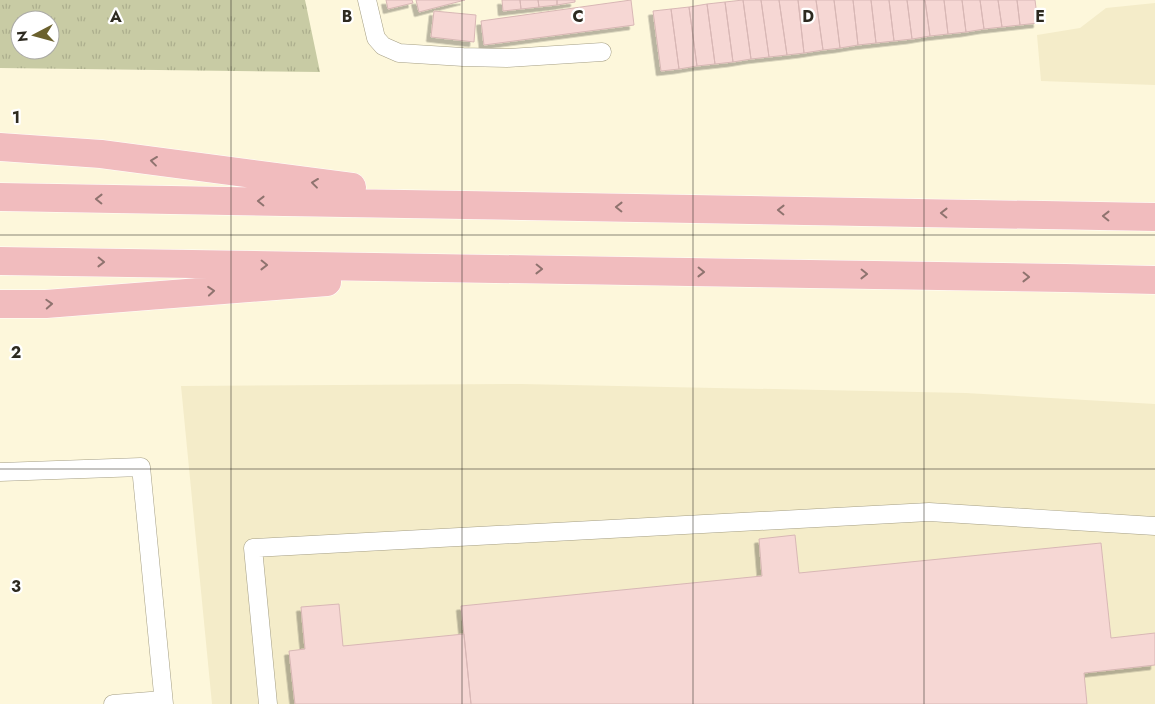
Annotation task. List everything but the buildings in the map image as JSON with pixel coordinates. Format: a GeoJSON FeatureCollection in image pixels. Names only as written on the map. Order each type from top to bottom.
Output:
{"type":"FeatureCollection","features":[{"type":"Feature","properties":{"kind":"highway"},"geometry":{"type":"LineString","coordinates":[[0,147],[101,154],[485,205]]}},
{"type":"Feature","properties":{"kind":"highway"},"geometry":{"type":"LineString","coordinates":[[0,197],[1155,216]]}},
{"type":"Feature","properties":{"kind":"highway"},"geometry":{"type":"LineString","coordinates":[[0,261],[1155,280]]}},
{"type":"Feature","properties":{"kind":"highway"},"geometry":{"type":"LineString","coordinates":[[0,304],[46,304],[490,268]]}},
{"type":"Feature","properties":{"kind":"lane"},"geometry":{"type":"LineString","coordinates":[[367,0],[376,38],[383,46],[399,53],[507,58],[602,52]]}},
{"type":"Feature","properties":{"kind":"lane"},"geometry":{"type":"LineString","coordinates":[[0,472],[141,467],[163,702],[113,704]]}},
{"type":"Feature","properties":{"kind":"lane"},"geometry":{"type":"LineString","coordinates":[[268,704],[253,548],[929,512],[1155,526]]}},
{"type":"Feature","properties":{"kind":"shaded area"},"geometry":{"type":"Polygon","coordinates":[[[1155,3],[1155,85],[1041,81],[1037,35],[1080,28],[1106,8],[1155,3]]]}},
{"type":"Feature","properties":{"kind":"shaded area"},"geometry":{"type":"Polygon","coordinates":[[[521,384],[966,393],[1155,404],[1155,704],[212,704],[181,386],[521,384]]]}},
{"type":"Feature","properties":{"kind":"green space"},"geometry":{"type":"Polygon","coordinates":[[[0,0],[305,0],[320,72],[0,68],[0,0]]]}}]}
